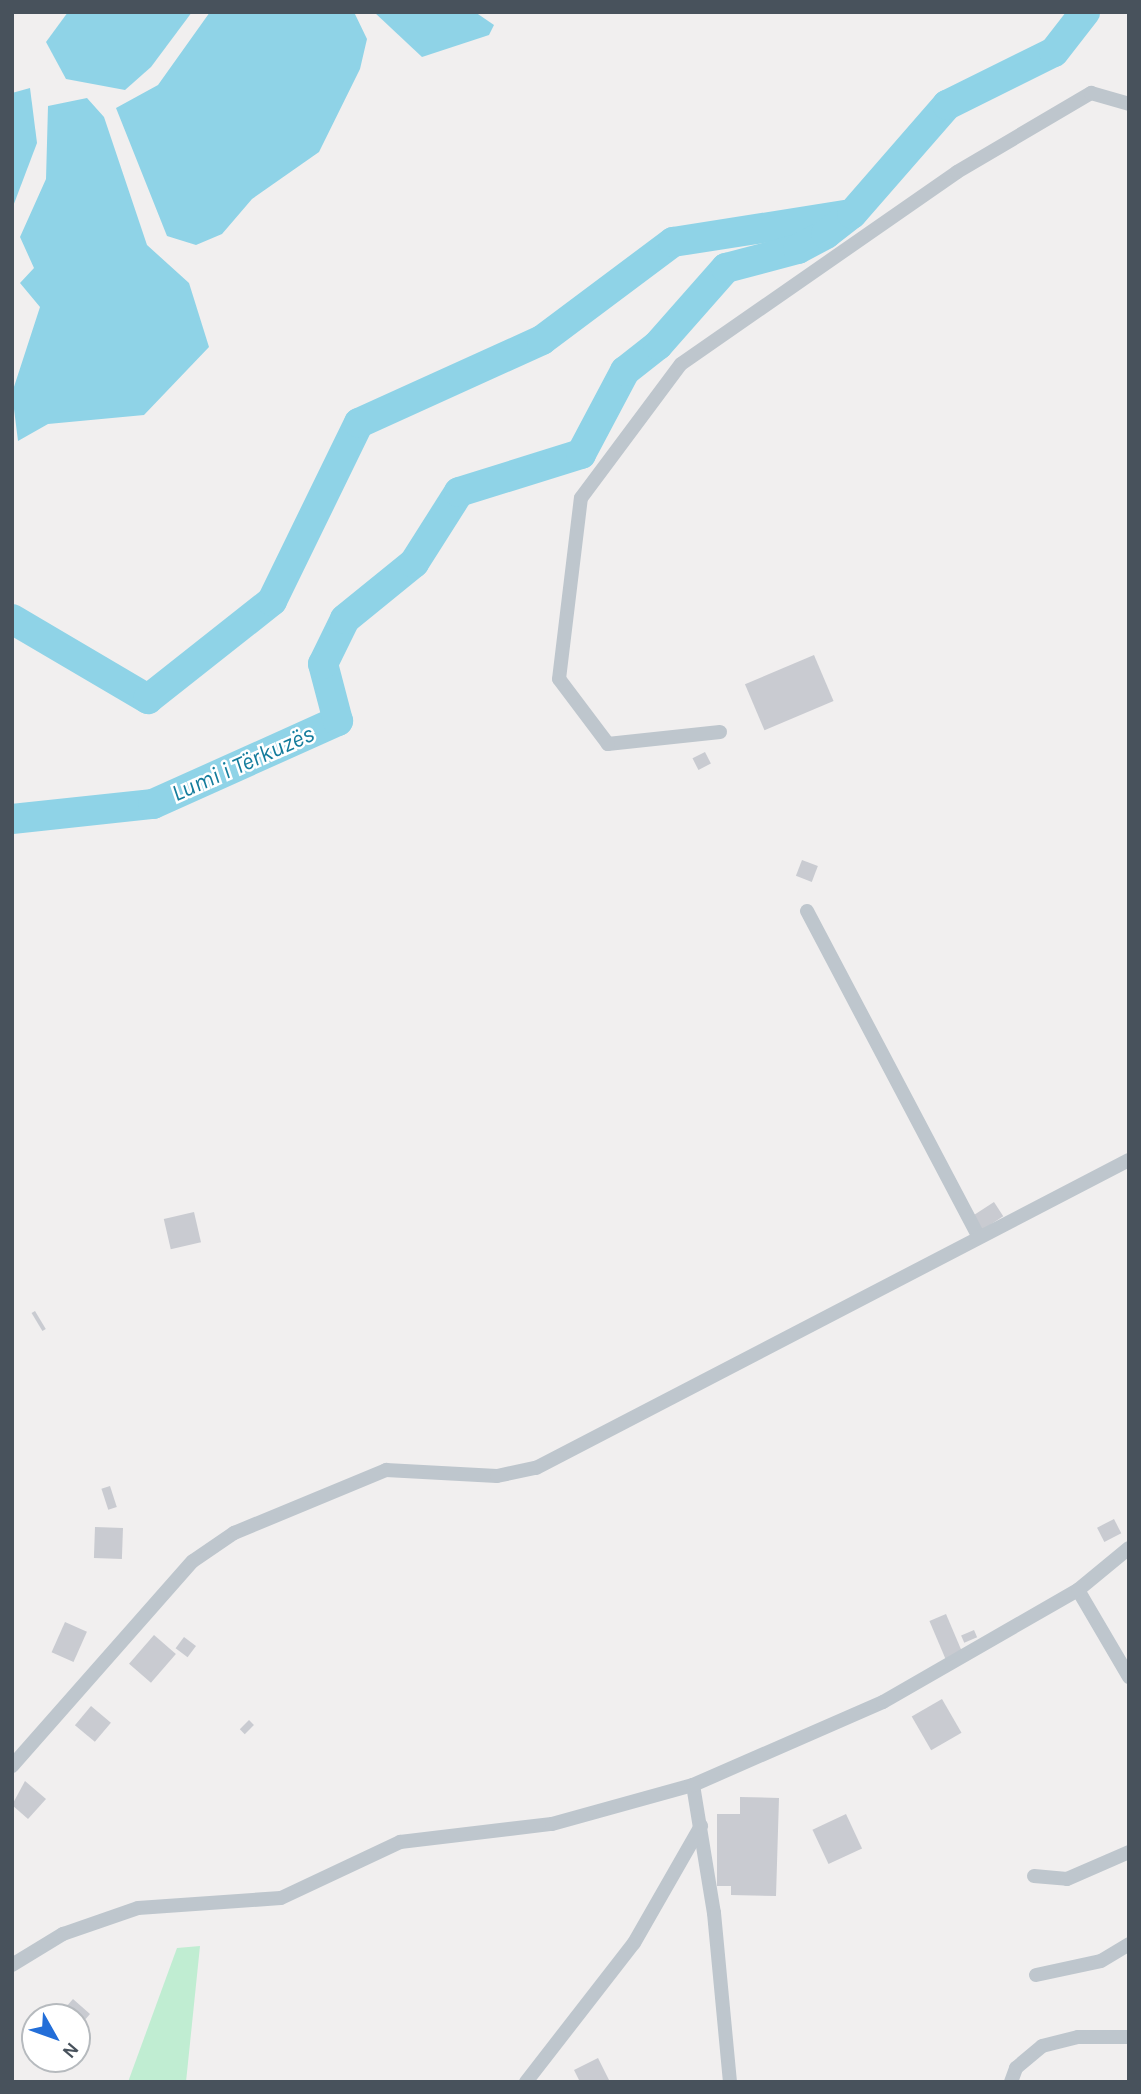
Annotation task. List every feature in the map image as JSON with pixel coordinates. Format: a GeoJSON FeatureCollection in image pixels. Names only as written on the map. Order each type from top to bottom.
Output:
{"type":"FeatureCollection","features":[{"type":"Feature","properties":{"kind":"street"},"geometry":{"type":"LineString","coordinates":[[720,732],[608,744],[559,679],[581,498],[681,364],[957,172],[1091,93],[1129,103]]}},
{"type":"Feature","properties":{"kind":"street"},"geometry":{"type":"LineString","coordinates":[[807,911],[978,1236]]}},
{"type":"Feature","properties":{"kind":"street"},"geometry":{"type":"LineString","coordinates":[[12,1766],[193,1561],[234,1533],[386,1470],[497,1476],[536,1468],[978,1236],[1129,1160]]}},
{"type":"Feature","properties":{"kind":"street"},"geometry":{"type":"LineString","coordinates":[[12,1965],[63,1934],[138,1908],[219,1898],[267,1901],[400,1842],[552,1824],[693,1785],[883,1702],[1078,1590],[1129,1548]]}},
{"type":"Feature","properties":{"kind":"street"},"geometry":{"type":"LineString","coordinates":[[1078,1590],[1129,1677]]}},
{"type":"Feature","properties":{"kind":"street"},"geometry":{"type":"LineString","coordinates":[[693,1785],[701,1825],[730,2082]]}},
{"type":"Feature","properties":{"kind":"street"},"geometry":{"type":"LineString","coordinates":[[526,2082],[635,1943],[701,1825]]}},
{"type":"Feature","properties":{"kind":"street"},"geometry":{"type":"LineString","coordinates":[[1034,1876],[1067,1879],[1129,1852]]}},
{"type":"Feature","properties":{"kind":"street"},"geometry":{"type":"LineString","coordinates":[[1036,1975],[1101,1961],[1129,1944]]}},
{"type":"Feature","properties":{"kind":"street"},"geometry":{"type":"LineString","coordinates":[[1011,2082],[1016,2068],[1042,2046],[1078,2037],[1129,2037]]}},
{"type":"Feature","properties":{"kind":"green space"},"geometry":{"type":"Polygon","coordinates":[[[200,1946],[186,2082],[128,2082],[177,1948],[200,1946]]]}},
{"type":"Feature","properties":{"kind":"water"},"geometry":{"type":"Polygon","coordinates":[[[68,12],[192,12],[151,67],[125,90],[66,79],[46,42],[68,12]]]}},
{"type":"Feature","properties":{"kind":"water"},"geometry":{"type":"Polygon","coordinates":[[[210,12],[354,12],[367,39],[360,69],[319,152],[252,199],[222,234],[196,245],[167,236],[116,108],[158,85],[210,12]]]}},
{"type":"Feature","properties":{"kind":"water"},"geometry":{"type":"Polygon","coordinates":[[[374,12],[475,12],[494,25],[489,35],[422,57],[374,12]]]}},
{"type":"Feature","properties":{"kind":"water"},"geometry":{"type":"Polygon","coordinates":[[[30,88],[37,143],[12,209],[12,93],[30,88]]]}},
{"type":"Feature","properties":{"kind":"water"},"geometry":{"type":"Polygon","coordinates":[[[87,98],[104,117],[147,245],[189,283],[209,347],[144,415],[48,424],[18,441],[12,393],[40,307],[20,283],[34,268],[20,237],[46,179],[48,106],[87,98]]]}},
{"type":"Feature","properties":{"kind":"building"},"geometry":{"type":"Polygon","coordinates":[[[814,655],[834,701],[764,730],[745,684],[814,655]]]}},
{"type":"Feature","properties":{"kind":"building"},"geometry":{"type":"Polygon","coordinates":[[[705,752],[711,764],[698,770],[693,758],[705,752]]]}},
{"type":"Feature","properties":{"kind":"building"},"geometry":{"type":"Polygon","coordinates":[[[802,860],[818,866],[812,882],[796,876],[802,860]]]}},
{"type":"Feature","properties":{"kind":"building"},"geometry":{"type":"Polygon","coordinates":[[[994,1202],[1003,1216],[980,1232],[971,1217],[994,1202]]]}},
{"type":"Feature","properties":{"kind":"building"},"geometry":{"type":"Polygon","coordinates":[[[194,1212],[201,1242],[171,1249],[164,1219],[194,1212]]]}},
{"type":"Feature","properties":{"kind":"building"},"geometry":{"type":"Polygon","coordinates":[[[35,1311],[46,1329],[42,1331],[32,1313],[35,1311]]]}},
{"type":"Feature","properties":{"kind":"building"},"geometry":{"type":"Polygon","coordinates":[[[110,1486],[117,1507],[108,1510],[101,1489],[110,1486]]]}},
{"type":"Feature","properties":{"kind":"building"},"geometry":{"type":"Polygon","coordinates":[[[1114,1519],[1121,1533],[1104,1542],[1097,1528],[1114,1519]]]}},
{"type":"Feature","properties":{"kind":"building"},"geometry":{"type":"Polygon","coordinates":[[[95,1527],[123,1528],[122,1559],[94,1558],[95,1527]]]}},
{"type":"Feature","properties":{"kind":"building"},"geometry":{"type":"Polygon","coordinates":[[[946,1614],[962,1652],[945,1659],[929,1621],[946,1614]]]}},
{"type":"Feature","properties":{"kind":"building"},"geometry":{"type":"Polygon","coordinates":[[[65,1622],[87,1632],[74,1662],[52,1652],[65,1622]]]}},
{"type":"Feature","properties":{"kind":"building"},"geometry":{"type":"Polygon","coordinates":[[[974,1630],[977,1637],[964,1643],[961,1635],[974,1630]]]}},
{"type":"Feature","properties":{"kind":"building"},"geometry":{"type":"Polygon","coordinates":[[[154,1635],[176,1654],[151,1683],[129,1664],[154,1635]]]}},
{"type":"Feature","properties":{"kind":"building"},"geometry":{"type":"Polygon","coordinates":[[[184,1637],[196,1646],[188,1657],[176,1648],[184,1637]]]}},
{"type":"Feature","properties":{"kind":"building"},"geometry":{"type":"Polygon","coordinates":[[[942,1699],[962,1733],[931,1750],[912,1716],[942,1699]]]}},
{"type":"Feature","properties":{"kind":"building"},"geometry":{"type":"Polygon","coordinates":[[[91,1706],[111,1723],[95,1742],[75,1725],[91,1706]]]}},
{"type":"Feature","properties":{"kind":"building"},"geometry":{"type":"Polygon","coordinates":[[[249,1720],[254,1725],[245,1734],[240,1729],[249,1720]]]}},
{"type":"Feature","properties":{"kind":"building"},"geometry":{"type":"Polygon","coordinates":[[[25,1781],[46,1799],[28,1819],[12,1805],[25,1781]]]}},
{"type":"Feature","properties":{"kind":"building"},"geometry":{"type":"Polygon","coordinates":[[[740,1797],[779,1798],[776,1896],[731,1895],[731,1886],[717,1886],[717,1814],[740,1814],[740,1797]]]}},
{"type":"Feature","properties":{"kind":"building"},"geometry":{"type":"Polygon","coordinates":[[[846,1814],[862,1848],[829,1864],[812,1830],[846,1814]]]}},
{"type":"Feature","properties":{"kind":"building"},"geometry":{"type":"Polygon","coordinates":[[[598,2058],[610,2082],[580,2082],[574,2070],[598,2058]]]}},
{"type":"Feature","properties":{"kind":"waterway","name":"Lumi i Tërkuzës"},"geometry":{"type":"LineString","coordinates":[[12,819],[153,804],[338,721],[323,664],[345,619],[414,563],[459,492],[581,454],[625,371],[658,345],[726,268],[798,249],[826,234],[852,214],[947,105],[1054,52],[1085,12]]}},
{"type":"Feature","properties":{"kind":"waterway"},"geometry":{"type":"LineString","coordinates":[[12,619],[148,699],[272,601],[359,423],[542,340],[673,242],[846,215]]}}]}
